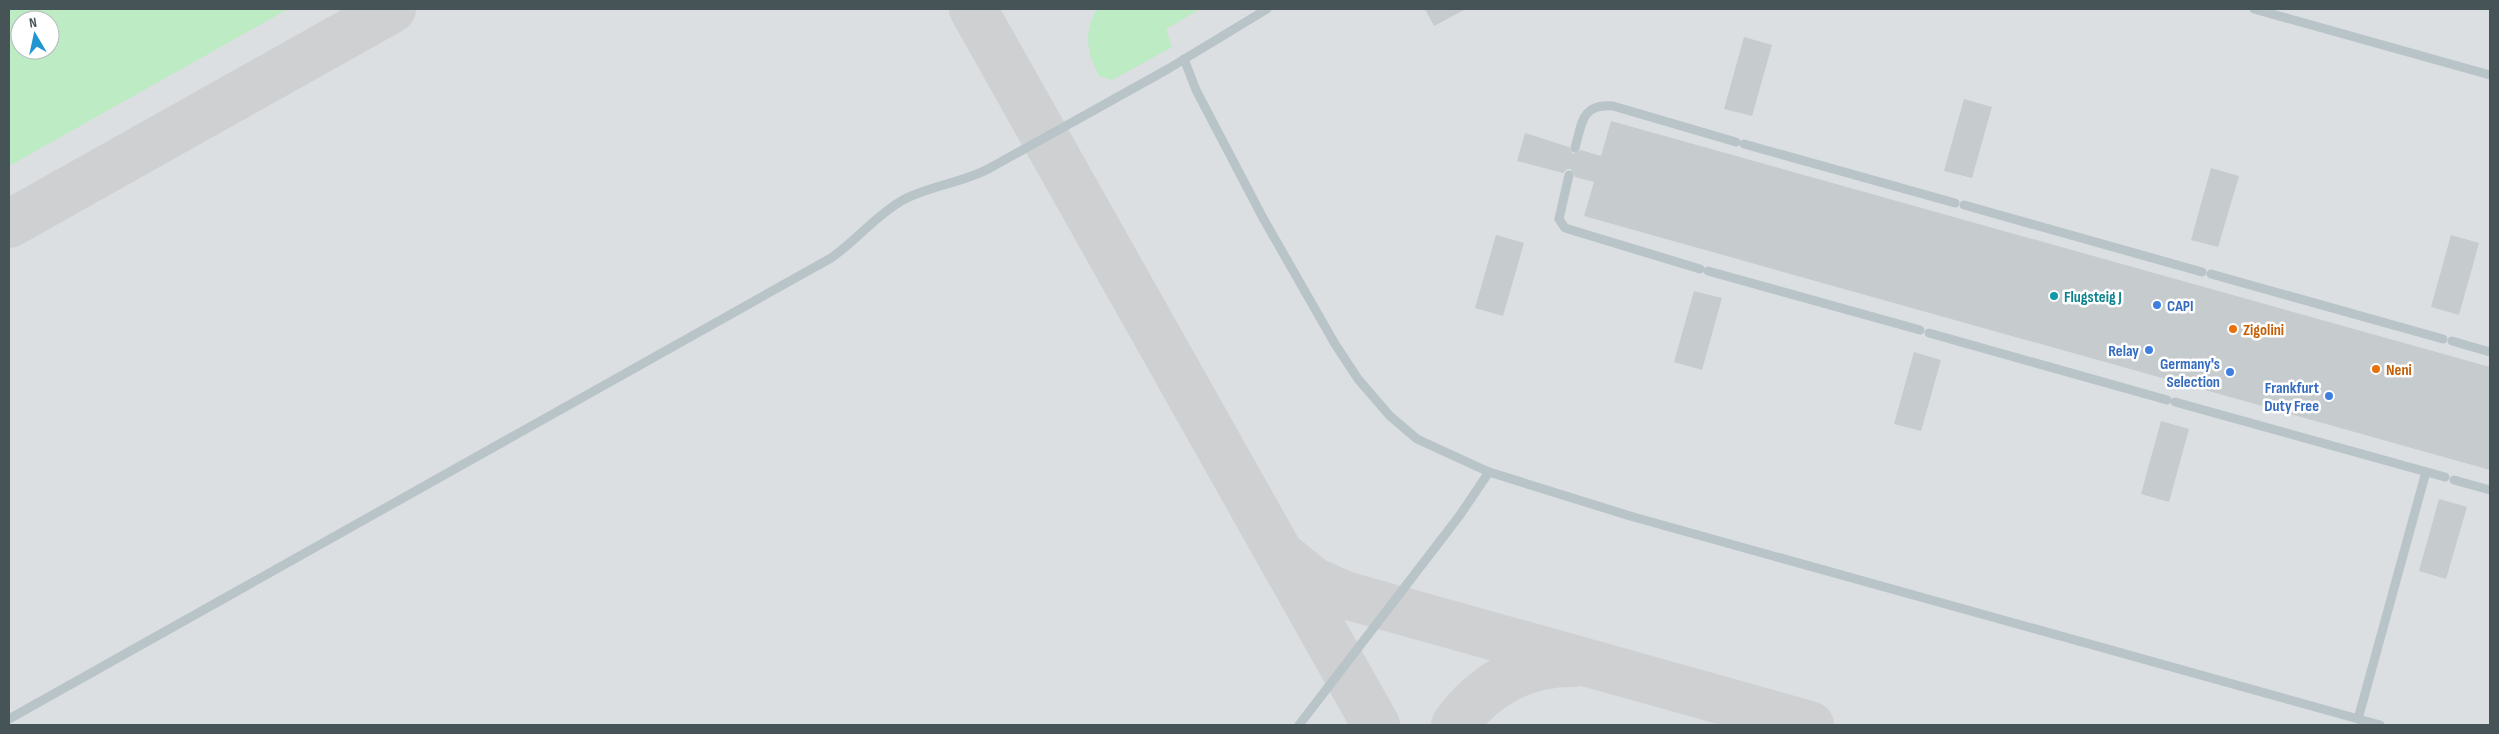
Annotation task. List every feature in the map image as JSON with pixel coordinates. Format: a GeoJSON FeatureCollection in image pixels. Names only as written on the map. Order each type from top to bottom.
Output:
{"type":"FeatureCollection","features":[{"type":"Feature","properties":{"kind":"lane"},"geometry":{"type":"LineString","coordinates":[[9,719],[831,258],[856,240],[903,200],[933,188],[972,178],[1184,59],[1267,9]]}},
{"type":"Feature","properties":{"kind":"lane"},"geometry":{"type":"LineString","coordinates":[[2254,9],[2490,75]]}},
{"type":"Feature","properties":{"kind":"lane"},"geometry":{"type":"LineString","coordinates":[[1184,59],[1196,90],[1263,218],[1315,310],[1358,379],[1390,416],[1417,439],[1489,472],[1630,516],[2380,725]]}},
{"type":"Feature","properties":{"kind":"lane"},"geometry":{"type":"LineString","coordinates":[[1575,148],[1584,117],[1591,109],[1600,105],[1613,106],[1955,203]]}},
{"type":"Feature","properties":{"kind":"lane"},"geometry":{"type":"LineString","coordinates":[[1569,175],[1560,219],[1565,228],[1704,270],[2490,490]]}},
{"type":"Feature","properties":{"kind":"lane"},"geometry":{"type":"LineString","coordinates":[[1964,205],[2490,352]]}},
{"type":"Feature","properties":{"kind":"lane"},"geometry":{"type":"LineString","coordinates":[[1299,725],[1460,515],[1489,472]]}},
{"type":"Feature","properties":{"kind":"lane"},"geometry":{"type":"LineString","coordinates":[[2358,719],[2426,472]]}},
{"type":"Feature","properties":{"kind":"shaded area"},"geometry":{"type":"Polygon","coordinates":[[[9,9],[2490,9],[2490,725],[9,725],[9,9]]]}},
{"type":"Feature","properties":{"kind":"green space"},"geometry":{"type":"Polygon","coordinates":[[[9,9],[288,9],[9,166],[9,9]]]}},
{"type":"Feature","properties":{"kind":"green space"},"geometry":{"type":"Polygon","coordinates":[[[1097,9],[1200,9],[1166,29],[1172,47],[1112,80],[1099,76],[1089,50],[1088,34],[1097,9]]]}},
{"type":"Feature","properties":{"kind":"building"},"geometry":{"type":"Polygon","coordinates":[[[1425,9],[1466,9],[1434,26],[1425,9]]]}},
{"type":"Feature","properties":{"kind":"building"},"geometry":{"type":"Polygon","coordinates":[[[1744,37],[1772,45],[1752,116],[1724,109],[1744,37]]]}},
{"type":"Feature","properties":{"kind":"building"},"geometry":{"type":"Polygon","coordinates":[[[1964,99],[1992,107],[1972,178],[1944,171],[1964,99]]]}},
{"type":"Feature","properties":{"kind":"building","name":"Flugsteig J"},"geometry":{"type":"Polygon","coordinates":[[[1611,121],[2490,367],[2490,470],[1584,216],[1594,182],[1575,177],[1571,169],[1567,169],[1563,173],[1517,161],[1525,133],[1569,147],[1573,154],[1581,150],[1601,156],[1611,121]]]}},
{"type":"Feature","properties":{"kind":"building"},"geometry":{"type":"Polygon","coordinates":[[[2211,168],[2239,176],[2218,247],[2191,240],[2211,168]]]}},
{"type":"Feature","properties":{"kind":"building"},"geometry":{"type":"Polygon","coordinates":[[[1496,235],[1524,243],[1503,316],[1475,308],[1496,235]]]}},
{"type":"Feature","properties":{"kind":"building"},"geometry":{"type":"Polygon","coordinates":[[[2451,235],[2479,243],[2459,315],[2431,307],[2451,235]]]}},
{"type":"Feature","properties":{"kind":"building"},"geometry":{"type":"Polygon","coordinates":[[[1694,291],[1722,298],[1702,370],[1674,362],[1694,291]]]}},
{"type":"Feature","properties":{"kind":"building"},"geometry":{"type":"Polygon","coordinates":[[[1914,352],[1941,360],[1921,431],[1894,424],[1914,352]]]}},
{"type":"Feature","properties":{"kind":"building"},"geometry":{"type":"Polygon","coordinates":[[[2161,421],[2189,429],[2169,502],[2141,494],[2161,421]]]}},
{"type":"Feature","properties":{"kind":"building"},"geometry":{"type":"Polygon","coordinates":[[[2439,499],[2467,507],[2446,579],[2419,571],[2439,499]]]}},
{"type":"Feature","properties":{"kind":"taxiway"},"geometry":{"type":"LineString","coordinates":[[9,224],[392,9]]}},
{"type":"Feature","properties":{"kind":"taxiway"},"geometry":{"type":"LineString","coordinates":[[973,9],[1376,725]]}},
{"type":"Feature","properties":{"kind":"taxiway"},"geometry":{"type":"LineString","coordinates":[[1285,558],[1313,581],[1345,595],[1810,725]]}},
{"type":"Feature","properties":{"kind":"taxiway"},"geometry":{"type":"LineString","coordinates":[[1455,725],[1479,698],[1507,679],[1539,667],[1574,663]]}},
{"type":"Feature","properties":{"kind":"place","name":"Flugsteig J"},"geometry":{"type":"Point","coordinates":[2054,296]}},
{"type":"Feature","properties":{"kind":"place","name":"CAPI"},"geometry":{"type":"Point","coordinates":[2157,305]}},
{"type":"Feature","properties":{"kind":"place","name":"Zigolini"},"geometry":{"type":"Point","coordinates":[2233,329]}},
{"type":"Feature","properties":{"kind":"place","name":"Relay"},"geometry":{"type":"Point","coordinates":[2149,350]}},
{"type":"Feature","properties":{"kind":"place","name":"Neni"},"geometry":{"type":"Point","coordinates":[2376,369]}},
{"type":"Feature","properties":{"kind":"place","name":"Germany's Selection"},"geometry":{"type":"Point","coordinates":[2230,372]}},
{"type":"Feature","properties":{"kind":"place","name":"Frankfurt Duty Free"},"geometry":{"type":"Point","coordinates":[2329,396]}}]}
